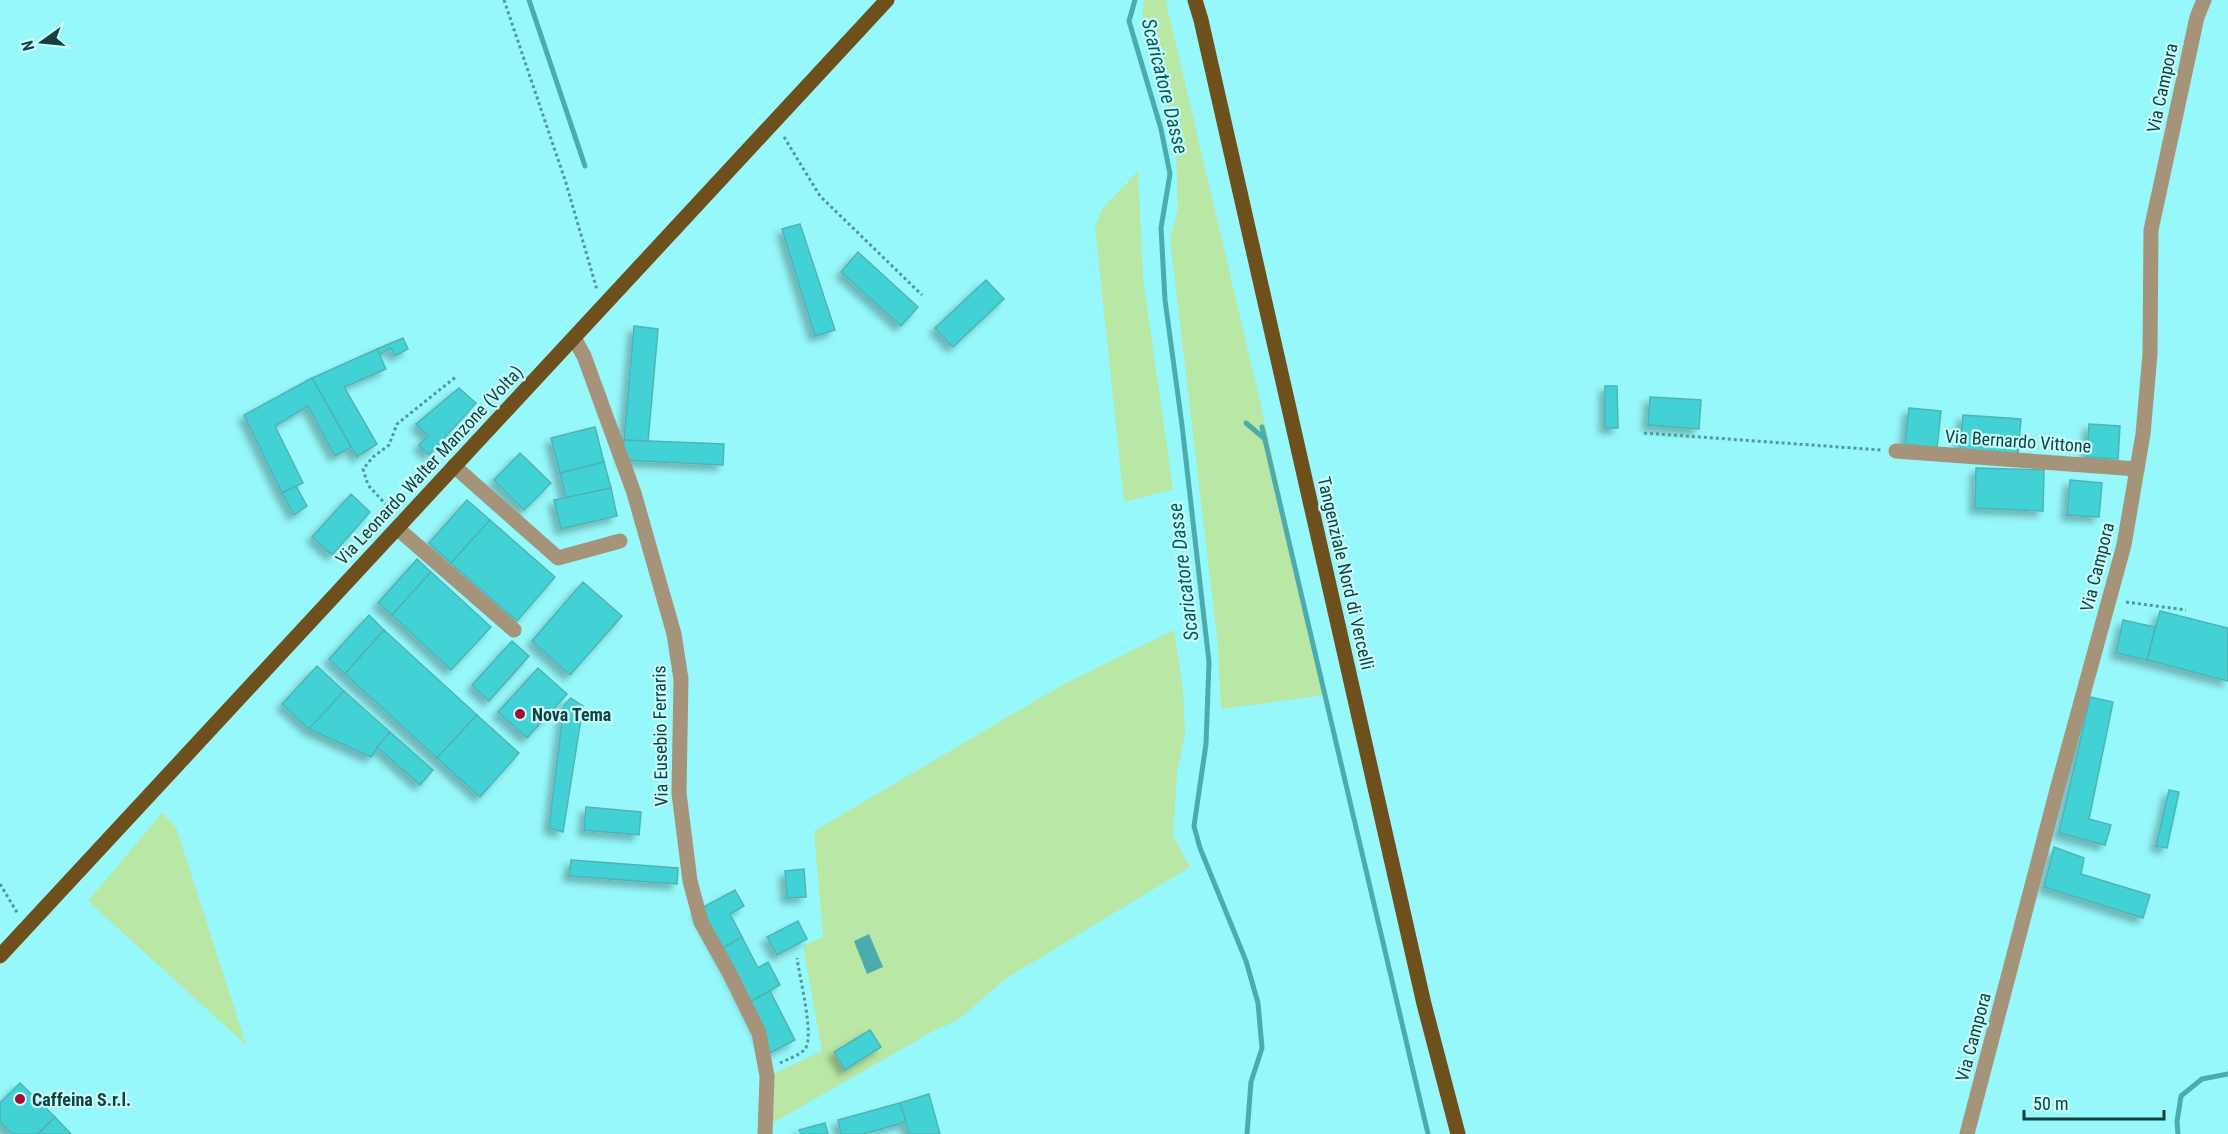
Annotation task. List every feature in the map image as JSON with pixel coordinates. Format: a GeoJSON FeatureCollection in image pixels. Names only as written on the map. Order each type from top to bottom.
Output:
{"type":"FeatureCollection","features":[{"type":"Feature","properties":{"kind":"main road","name":"Via Leonardo Walter Manzone (Volta)"},"geometry":{"type":"LineString","coordinates":[[0,956],[887,0]]}},
{"type":"Feature","properties":{"kind":"main road","name":"Tangenziale Nord di Vercelli"},"geometry":{"type":"LineString","coordinates":[[1197,0],[1421,992],[1458,1134]]}},
{"type":"Feature","properties":{"kind":"street","name":"Via Campora"},"geometry":{"type":"LineString","coordinates":[[1968,1134],[2124,545],[2143,434],[2151,354],[2151,230],[2197,18],[2204,0]]}},
{"type":"Feature","properties":{"kind":"street","name":"Via Eusebio Ferraris"},"geometry":{"type":"LineString","coordinates":[[574,338],[584,356],[634,493],[674,634],[681,680],[679,793],[690,880],[701,922],[759,1033],[765,1070],[765,1134]]}},
{"type":"Feature","properties":{"kind":"street","name":"Via Bernardo Vittone"},"geometry":{"type":"LineString","coordinates":[[1896,451],[2137,469]]}},
{"type":"Feature","properties":{"kind":"street"},"geometry":{"type":"LineString","coordinates":[[454,466],[558,558],[620,541]]}},
{"type":"Feature","properties":{"kind":"street"},"geometry":{"type":"LineString","coordinates":[[399,525],[514,630]]}},
{"type":"Feature","properties":{"kind":"path"},"geometry":{"type":"LineString","coordinates":[[504,0],[566,183],[602,307]]}},
{"type":"Feature","properties":{"kind":"path"},"geometry":{"type":"LineString","coordinates":[[775,121],[820,196],[922,295]]}},
{"type":"Feature","properties":{"kind":"path"},"geometry":{"type":"LineString","coordinates":[[399,525],[368,485],[363,469],[389,445],[397,424],[457,376]]}},
{"type":"Feature","properties":{"kind":"path"},"geometry":{"type":"LineString","coordinates":[[1644,433],[1896,451]]}},
{"type":"Feature","properties":{"kind":"path"},"geometry":{"type":"LineString","coordinates":[[2109,600],[2186,610]]}},
{"type":"Feature","properties":{"kind":"path"},"geometry":{"type":"LineString","coordinates":[[0,885],[27,927]]}},
{"type":"Feature","properties":{"kind":"path"},"geometry":{"type":"LineString","coordinates":[[765,1070],[804,1051],[808,1043],[797,958]]}},
{"type":"Feature","properties":{"kind":"green space"},"geometry":{"type":"Polygon","coordinates":[[[1144,0],[1165,0],[1166,2],[1264,419],[1325,695],[1221,709],[1218,646],[1170,239],[1178,209],[1176,149],[1160,68],[1142,13],[1144,0]]]}},
{"type":"Feature","properties":{"kind":"green space"},"geometry":{"type":"Polygon","coordinates":[[[1138,171],[1143,279],[1173,489],[1124,502],[1095,227],[1102,209],[1138,171]]]}},
{"type":"Feature","properties":{"kind":"green space"},"geometry":{"type":"Polygon","coordinates":[[[1174,630],[1183,689],[1185,734],[1177,773],[1173,836],[1190,867],[1005,979],[958,1020],[935,1030],[771,1124],[773,1074],[822,1051],[803,946],[823,937],[814,831],[1064,684],[1174,630]]]}},
{"type":"Feature","properties":{"kind":"green space"},"geometry":{"type":"Polygon","coordinates":[[[162,813],[176,827],[246,1045],[88,901],[162,813]]]}},
{"type":"Feature","properties":{"kind":"water"},"geometry":{"type":"Polygon","coordinates":[[[869,934],[883,967],[867,974],[854,941],[869,934]]]}},
{"type":"Feature","properties":{"kind":"building"},"geometry":{"type":"Polygon","coordinates":[[[800,224],[835,330],[815,336],[782,229],[800,224]]]}},
{"type":"Feature","properties":{"kind":"building"},"geometry":{"type":"Polygon","coordinates":[[[858,252],[918,307],[901,326],[841,272],[858,252]]]}},
{"type":"Feature","properties":{"kind":"building"},"geometry":{"type":"Polygon","coordinates":[[[986,280],[1004,299],[953,347],[935,328],[986,280]]]}},
{"type":"Feature","properties":{"kind":"building"},"geometry":{"type":"Polygon","coordinates":[[[634,326],[658,329],[648,442],[624,440],[634,326]]]}},
{"type":"Feature","properties":{"kind":"building"},"geometry":{"type":"Polygon","coordinates":[[[403,338],[408,349],[395,356],[391,348],[379,355],[377,349],[403,338]]]}},
{"type":"Feature","properties":{"kind":"building"},"geometry":{"type":"Polygon","coordinates":[[[377,349],[386,369],[344,387],[377,444],[357,457],[312,378],[377,349]]]}},
{"type":"Feature","properties":{"kind":"building"},"geometry":{"type":"Polygon","coordinates":[[[312,378],[351,447],[335,456],[308,406],[275,426],[303,483],[282,493],[244,415],[312,378]]]}},
{"type":"Feature","properties":{"kind":"building"},"geometry":{"type":"Polygon","coordinates":[[[1605,386],[1617,386],[1618,428],[1605,428],[1605,386]]]}},
{"type":"Feature","properties":{"kind":"building"},"geometry":{"type":"Polygon","coordinates":[[[459,388],[476,403],[429,455],[419,445],[428,436],[416,424],[459,388]]]}},
{"type":"Feature","properties":{"kind":"building"},"geometry":{"type":"Polygon","coordinates":[[[1650,397],[1701,400],[1699,429],[1648,425],[1650,397]]]}},
{"type":"Feature","properties":{"kind":"building"},"geometry":{"type":"Polygon","coordinates":[[[1909,408],[1941,411],[1937,448],[1905,444],[1909,408]]]}},
{"type":"Feature","properties":{"kind":"building"},"geometry":{"type":"Polygon","coordinates":[[[1963,415],[2021,419],[2018,454],[1960,449],[1963,415]]]}},
{"type":"Feature","properties":{"kind":"building"},"geometry":{"type":"Polygon","coordinates":[[[2089,424],[2120,426],[2118,459],[2087,457],[2089,424]]]}},
{"type":"Feature","properties":{"kind":"building"},"geometry":{"type":"Polygon","coordinates":[[[595,427],[604,462],[560,473],[551,438],[595,427]]]}},
{"type":"Feature","properties":{"kind":"building"},"geometry":{"type":"Polygon","coordinates":[[[624,440],[724,444],[723,465],[623,460],[624,440]]]}},
{"type":"Feature","properties":{"kind":"building"},"geometry":{"type":"Polygon","coordinates":[[[520,453],[551,483],[524,510],[494,480],[520,453]]]}},
{"type":"Feature","properties":{"kind":"building"},"geometry":{"type":"Polygon","coordinates":[[[604,462],[611,488],[566,499],[560,473],[604,462]]]}},
{"type":"Feature","properties":{"kind":"building"},"geometry":{"type":"Polygon","coordinates":[[[1976,468],[2044,470],[2043,511],[1975,508],[1976,468]]]}},
{"type":"Feature","properties":{"kind":"building"},"geometry":{"type":"Polygon","coordinates":[[[2070,480],[2102,483],[2099,517],[2067,515],[2070,480]]]}},
{"type":"Feature","properties":{"kind":"building"},"geometry":{"type":"Polygon","coordinates":[[[296,486],[307,506],[294,515],[282,493],[296,486]]]}},
{"type":"Feature","properties":{"kind":"building"},"geometry":{"type":"Polygon","coordinates":[[[611,488],[617,516],[561,529],[554,500],[611,488]]]}},
{"type":"Feature","properties":{"kind":"building"},"geometry":{"type":"Polygon","coordinates":[[[351,494],[370,512],[332,555],[312,537],[351,494]]]}},
{"type":"Feature","properties":{"kind":"building"},"geometry":{"type":"Polygon","coordinates":[[[467,500],[490,520],[451,563],[429,543],[467,500]]]}},
{"type":"Feature","properties":{"kind":"building"},"geometry":{"type":"Polygon","coordinates":[[[490,520],[555,577],[517,621],[451,563],[490,520]]]}},
{"type":"Feature","properties":{"kind":"building"},"geometry":{"type":"Polygon","coordinates":[[[417,559],[431,572],[392,615],[378,603],[417,559]]]}},
{"type":"Feature","properties":{"kind":"building"},"geometry":{"type":"Polygon","coordinates":[[[431,572],[491,627],[451,670],[392,615],[431,572]]]}},
{"type":"Feature","properties":{"kind":"building"},"geometry":{"type":"Polygon","coordinates":[[[583,582],[622,616],[570,675],[532,641],[583,582]]]}},
{"type":"Feature","properties":{"kind":"building"},"geometry":{"type":"Polygon","coordinates":[[[2160,611],[2228,628],[2228,681],[2147,660],[2160,611]]]}},
{"type":"Feature","properties":{"kind":"building"},"geometry":{"type":"Polygon","coordinates":[[[369,615],[384,630],[345,674],[329,659],[369,615]]]}},
{"type":"Feature","properties":{"kind":"building"},"geometry":{"type":"Polygon","coordinates":[[[2123,620],[2155,627],[2147,660],[2116,653],[2123,620]]]}},
{"type":"Feature","properties":{"kind":"building"},"geometry":{"type":"Polygon","coordinates":[[[384,630],[477,715],[437,758],[345,674],[384,630]]]}},
{"type":"Feature","properties":{"kind":"building"},"geometry":{"type":"Polygon","coordinates":[[[512,641],[529,656],[489,701],[472,685],[512,641]]]}},
{"type":"Feature","properties":{"kind":"building"},"geometry":{"type":"Polygon","coordinates":[[[317,666],[344,691],[309,729],[282,704],[317,666]]]}},
{"type":"Feature","properties":{"kind":"building"},"geometry":{"type":"Polygon","coordinates":[[[538,668],[567,694],[527,738],[498,712],[538,668]]]}},
{"type":"Feature","properties":{"kind":"building"},"geometry":{"type":"Polygon","coordinates":[[[344,691],[390,732],[371,757],[309,729],[344,691]]]}},
{"type":"Feature","properties":{"kind":"building"},"geometry":{"type":"Polygon","coordinates":[[[2090,697],[2113,702],[2089,819],[2111,825],[2105,845],[2059,833],[2090,697]]]}},
{"type":"Feature","properties":{"kind":"building"},"geometry":{"type":"Polygon","coordinates":[[[571,698],[583,706],[563,832],[549,828],[564,705],[571,698]]]}},
{"type":"Feature","properties":{"kind":"building"},"geometry":{"type":"Polygon","coordinates":[[[477,715],[519,753],[480,797],[437,758],[477,715]]]}},
{"type":"Feature","properties":{"kind":"building"},"geometry":{"type":"Polygon","coordinates":[[[390,732],[433,770],[420,785],[377,747],[390,732]]]}},
{"type":"Feature","properties":{"kind":"building"},"geometry":{"type":"Polygon","coordinates":[[[2169,790],[2179,792],[2167,848],[2156,846],[2169,790]]]}},
{"type":"Feature","properties":{"kind":"building"},"geometry":{"type":"Polygon","coordinates":[[[586,807],[641,812],[639,835],[584,830],[586,807]]]}},
{"type":"Feature","properties":{"kind":"building"},"geometry":{"type":"Polygon","coordinates":[[[2054,847],[2084,858],[2081,874],[2150,895],[2143,918],[2044,887],[2054,847]]]}},
{"type":"Feature","properties":{"kind":"building"},"geometry":{"type":"Polygon","coordinates":[[[571,860],[678,868],[677,884],[569,876],[571,860]]]}},
{"type":"Feature","properties":{"kind":"building"},"geometry":{"type":"Polygon","coordinates":[[[804,869],[806,897],[787,898],[785,871],[804,869]]]}},
{"type":"Feature","properties":{"kind":"building"},"geometry":{"type":"Polygon","coordinates":[[[735,890],[744,906],[730,914],[742,937],[719,950],[698,910],[735,890]]]}},
{"type":"Feature","properties":{"kind":"building"},"geometry":{"type":"Polygon","coordinates":[[[798,921],[807,939],[777,955],[767,937],[798,921]]]}},
{"type":"Feature","properties":{"kind":"building"},"geometry":{"type":"Polygon","coordinates":[[[742,937],[758,968],[768,962],[780,985],[746,1004],[719,950],[742,937]]]}},
{"type":"Feature","properties":{"kind":"building"},"geometry":{"type":"Polygon","coordinates":[[[770,991],[795,1040],[770,1053],[746,1004],[770,991]]]}},
{"type":"Feature","properties":{"kind":"building"},"geometry":{"type":"Polygon","coordinates":[[[870,1030],[881,1047],[845,1070],[834,1052],[870,1030]]]}},
{"type":"Feature","properties":{"kind":"building"},"geometry":{"type":"Polygon","coordinates":[[[20,1083],[55,1117],[38,1134],[12,1134],[0,1122],[0,1103],[20,1083]]]}},
{"type":"Feature","properties":{"kind":"building"},"geometry":{"type":"Polygon","coordinates":[[[929,1094],[940,1134],[909,1134],[900,1103],[929,1094]]]}},
{"type":"Feature","properties":{"kind":"building"},"geometry":{"type":"Polygon","coordinates":[[[900,1103],[906,1122],[863,1134],[841,1134],[838,1120],[900,1103]]]}},
{"type":"Feature","properties":{"kind":"building"},"geometry":{"type":"Polygon","coordinates":[[[55,1117],[71,1134],[38,1134],[55,1117]]]}},
{"type":"Feature","properties":{"kind":"building"},"geometry":{"type":"Polygon","coordinates":[[[825,1123],[828,1134],[801,1134],[799,1130],[825,1123]]]}},
{"type":"Feature","properties":{"kind":"waterway"},"geometry":{"type":"LineString","coordinates":[[529,0],[585,166]]}},
{"type":"Feature","properties":{"kind":"waterway","name":"Scaricatore Dasse"},"geometry":{"type":"LineString","coordinates":[[1135,0],[1129,21],[1161,129],[1170,174],[1161,228],[1165,300],[1209,662],[1206,744],[1194,826],[1200,848],[1246,961],[1258,1003],[1262,1048],[1251,1082],[1247,1134]]}},
{"type":"Feature","properties":{"kind":"waterway"},"geometry":{"type":"LineString","coordinates":[[1246,423],[1265,439]]}},
{"type":"Feature","properties":{"kind":"waterway"},"geometry":{"type":"LineString","coordinates":[[1262,427],[1428,1134]]}},
{"type":"Feature","properties":{"kind":"waterway"},"geometry":{"type":"LineString","coordinates":[[2178,1134],[2177,1122],[2181,1096],[2202,1079],[2228,1074]]}},
{"type":"Feature","properties":{"kind":"place","name":"Nova Tema"},"geometry":{"type":"Point","coordinates":[520,714]}},
{"type":"Feature","properties":{"kind":"place","name":"Caffeina S.r.l."},"geometry":{"type":"Point","coordinates":[20,1099]}}]}
